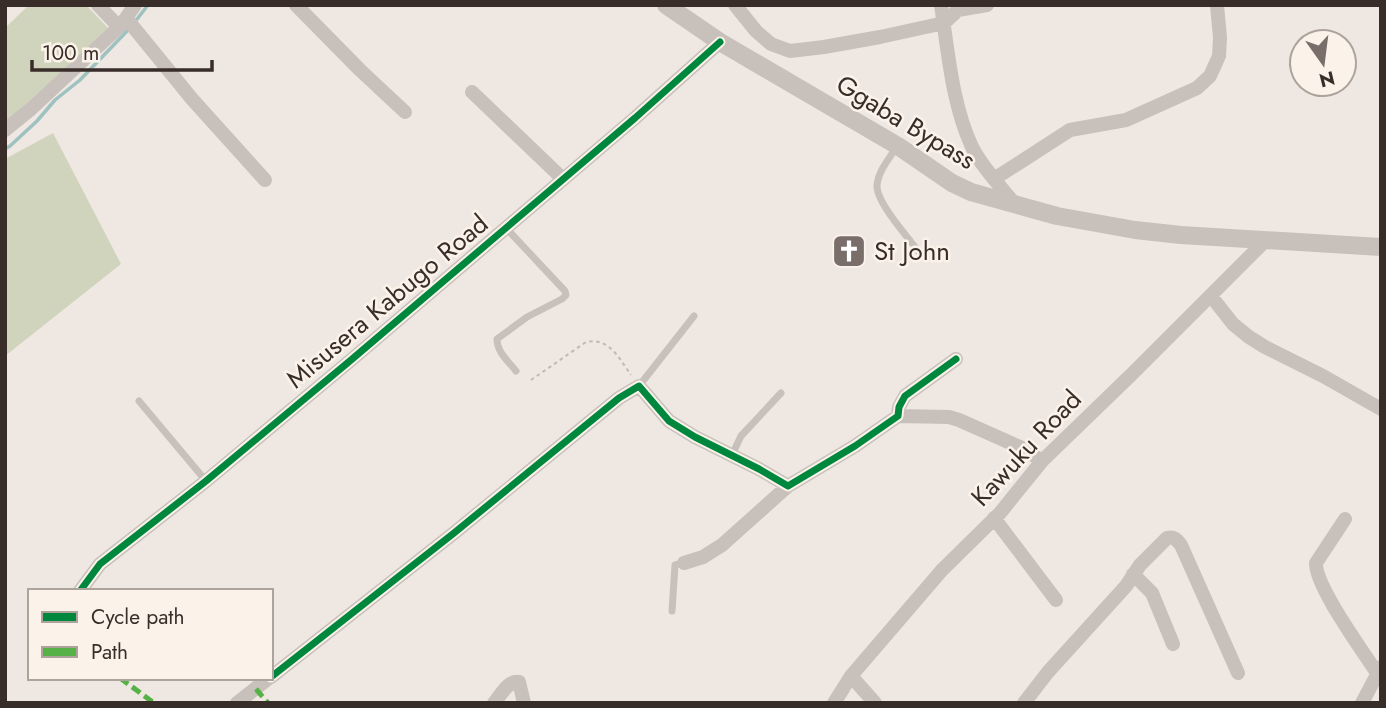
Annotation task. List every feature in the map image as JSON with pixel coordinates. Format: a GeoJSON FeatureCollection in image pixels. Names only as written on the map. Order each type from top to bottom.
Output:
{"type":"FeatureCollection","features":[{"type":"Feature","properties":{"kind":"street"},"geometry":{"type":"LineString","coordinates":[[98,5],[127,17],[192,99],[265,180]]}},
{"type":"Feature","properties":{"kind":"street"},"geometry":{"type":"LineString","coordinates":[[296,5],[405,112]]}},
{"type":"Feature","properties":{"kind":"street","name":"Ggaba Bypass"},"geometry":{"type":"LineString","coordinates":[[666,5],[720,42],[971,192],[1057,216],[1135,230],[1381,247]]}},
{"type":"Feature","properties":{"kind":"street"},"geometry":{"type":"LineString","coordinates":[[735,5],[756,32],[771,44],[790,51],[880,37],[944,23],[958,10],[987,5]]}},
{"type":"Feature","properties":{"kind":"street"},"geometry":{"type":"LineString","coordinates":[[941,5],[956,98],[973,147],[1014,203]]}},
{"type":"Feature","properties":{"kind":"street"},"geometry":{"type":"LineString","coordinates":[[994,179],[1070,130],[1126,120],[1197,88],[1210,76],[1219,56],[1217,5]]}},
{"type":"Feature","properties":{"kind":"street"},"geometry":{"type":"LineString","coordinates":[[5,130],[31,109],[127,17]]}},
{"type":"Feature","properties":{"kind":"street","name":"Misusera Kabugo Road"},"geometry":{"type":"LineString","coordinates":[[81,589],[100,564],[206,481],[351,360],[720,42]]}},
{"type":"Feature","properties":{"kind":"street"},"geometry":{"type":"LineString","coordinates":[[472,92],[563,179]]}},
{"type":"Feature","properties":{"kind":"street","name":"Kawuku Road"},"geometry":{"type":"LineString","coordinates":[[834,703],[851,676],[942,570],[994,518],[1042,461],[1266,240]]}},
{"type":"Feature","properties":{"kind":"street"},"geometry":{"type":"LineString","coordinates":[[1210,296],[1233,324],[1265,347],[1381,409]]}},
{"type":"Feature","properties":{"kind":"street"},"geometry":{"type":"LineString","coordinates":[[898,416],[905,396],[956,359]]}},
{"type":"Feature","properties":{"kind":"street"},"geometry":{"type":"LineString","coordinates":[[273,676],[619,398],[639,386],[669,421],[695,438],[788,485]]}},
{"type":"Feature","properties":{"kind":"street"},"geometry":{"type":"LineString","coordinates":[[684,563],[703,557],[722,545],[788,485],[823,466],[898,416],[949,417],[959,420],[1022,448],[1042,461]]}},
{"type":"Feature","properties":{"kind":"street"},"geometry":{"type":"LineString","coordinates":[[994,518],[1056,600]]}},
{"type":"Feature","properties":{"kind":"street"},"geometry":{"type":"LineString","coordinates":[[1345,519],[1316,563],[1316,570],[1335,608],[1379,670],[1362,703]]}},
{"type":"Feature","properties":{"kind":"street"},"geometry":{"type":"LineString","coordinates":[[1024,703],[1048,672],[1126,586],[1140,565],[1167,538],[1175,538],[1181,545],[1238,673]]}},
{"type":"Feature","properties":{"kind":"street"},"geometry":{"type":"LineString","coordinates":[[1133,574],[1152,593],[1173,644]]}},
{"type":"Feature","properties":{"kind":"street"},"geometry":{"type":"LineString","coordinates":[[851,676],[875,703]]}},
{"type":"Feature","properties":{"kind":"street"},"geometry":{"type":"LineString","coordinates":[[237,703],[267,680]]}},
{"type":"Feature","properties":{"kind":"street"},"geometry":{"type":"LineString","coordinates":[[494,703],[515,681],[519,682],[524,703]]}},
{"type":"Feature","properties":{"kind":"lane"},"geometry":{"type":"LineString","coordinates":[[898,146],[881,173],[877,187],[882,202],[919,253]]}},
{"type":"Feature","properties":{"kind":"lane"},"geometry":{"type":"LineString","coordinates":[[506,228],[566,295],[527,317],[498,339],[500,351],[516,371]]}},
{"type":"Feature","properties":{"kind":"lane"},"geometry":{"type":"LineString","coordinates":[[639,386],[694,316]]}},
{"type":"Feature","properties":{"kind":"lane"},"geometry":{"type":"LineString","coordinates":[[732,455],[741,436],[781,393]]}},
{"type":"Feature","properties":{"kind":"lane"},"geometry":{"type":"LineString","coordinates":[[139,401],[206,481]]}},
{"type":"Feature","properties":{"kind":"lane"},"geometry":{"type":"LineString","coordinates":[[672,611],[675,565],[684,563]]}},
{"type":"Feature","properties":{"kind":"path"},"geometry":{"type":"LineString","coordinates":[[531,380],[586,342],[595,340],[606,343],[615,352],[639,386]]}},
{"type":"Feature","properties":{"kind":"green space"},"geometry":{"type":"Polygon","coordinates":[[[29,5],[86,5],[108,28],[5,124],[5,28],[29,5]]]}},
{"type":"Feature","properties":{"kind":"green space"},"geometry":{"type":"Polygon","coordinates":[[[53,133],[121,264],[5,356],[5,159],[53,133]]]}},
{"type":"Feature","properties":{"kind":"waterway"},"geometry":{"type":"LineString","coordinates":[[134,23],[148,5]]}},
{"type":"Feature","properties":{"kind":"waterway"},"geometry":{"type":"LineString","coordinates":[[5,149],[37,121],[55,100],[80,80],[129,29]]}},
{"type":"Feature","properties":{"kind":"marked path"},"geometry":{"type":"LineString","coordinates":[[123,680],[154,703]]}},
{"type":"Feature","properties":{"kind":"marked path"},"geometry":{"type":"LineString","coordinates":[[256,689],[268,703]]}},
{"type":"Feature","properties":{"kind":"cycle path"},"geometry":{"type":"LineString","coordinates":[[81,589],[100,564],[206,481],[351,360],[720,42]]}},
{"type":"Feature","properties":{"kind":"cycle path"},"geometry":{"type":"LineString","coordinates":[[273,675],[454,533],[619,398],[639,386],[669,421],[788,486],[855,446],[898,416],[905,396],[956,359]]}},
{"type":"Feature","properties":{"kind":"place","name":"St John"},"geometry":{"type":"Point","coordinates":[849,251]}}]}
